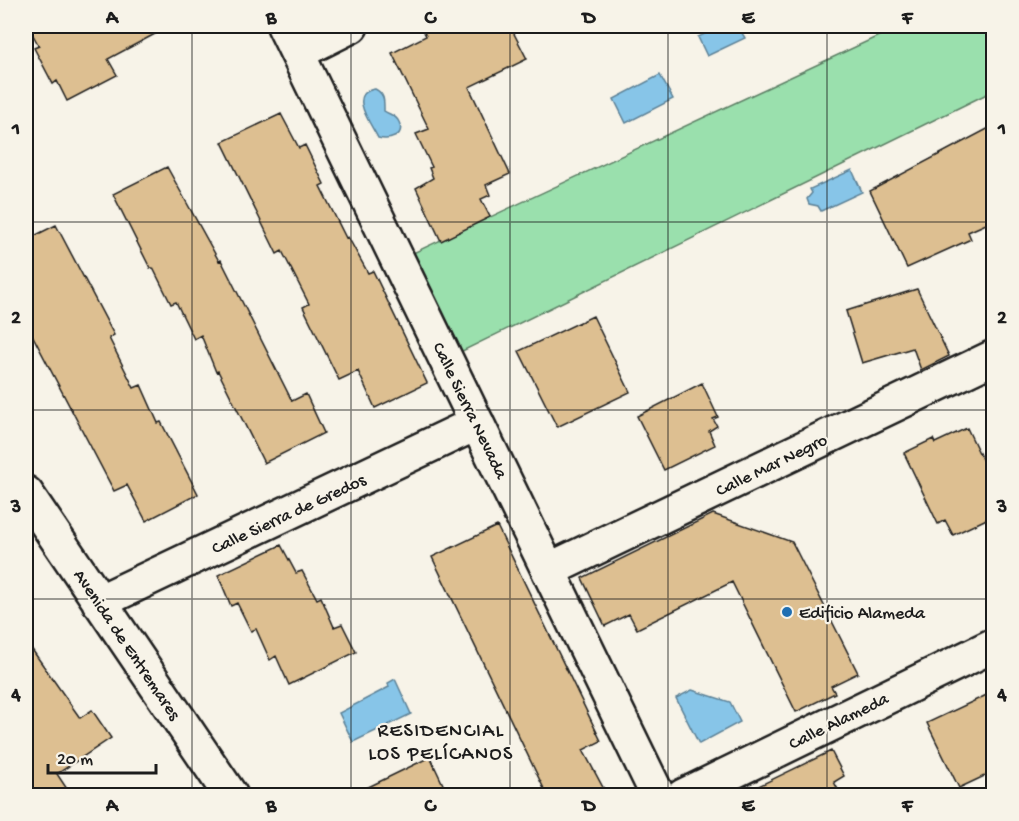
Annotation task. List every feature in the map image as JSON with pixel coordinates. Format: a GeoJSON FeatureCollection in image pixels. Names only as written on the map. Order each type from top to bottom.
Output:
{"type":"FeatureCollection","features":[{"type":"Feature","properties":{"kind":"street"},"geometry":{"type":"LineString","coordinates":[[290,39],[351,26]]}},
{"type":"Feature","properties":{"kind":"street","name":"Calle Sierra Nevada"},"geometry":{"type":"LineString","coordinates":[[290,39],[658,795]]}},
{"type":"Feature","properties":{"kind":"street","name":"Calle Mar Negro"},"geometry":{"type":"LineString","coordinates":[[549,570],[993,357]]}},
{"type":"Feature","properties":{"kind":"street","name":"Calle Sierra de Gredos"},"geometry":{"type":"LineString","coordinates":[[99,602],[477,423]]}},
{"type":"Feature","properties":{"kind":"street","name":"Avenida de Entremares"},"geometry":{"type":"LineString","coordinates":[[26,493],[231,795]]}},
{"type":"Feature","properties":{"kind":"street","name":"Calle Alameda"},"geometry":{"type":"LineString","coordinates":[[683,795],[993,645]]}},
{"type":"Feature","properties":{"kind":"green space"},"geometry":{"type":"Polygon","coordinates":[[[900,26],[993,26],[993,91],[446,359],[398,260],[900,26]]]}},
{"type":"Feature","properties":{"kind":"water"},"geometry":{"type":"Polygon","coordinates":[[[722,26],[738,26],[745,38],[707,56],[698,37],[722,26]]]}},
{"type":"Feature","properties":{"kind":"water"},"geometry":{"type":"Polygon","coordinates":[[[660,75],[673,99],[626,123],[614,99],[660,75]]]}},
{"type":"Feature","properties":{"kind":"water"},"geometry":{"type":"Polygon","coordinates":[[[375,89],[382,96],[384,111],[395,116],[399,122],[400,131],[395,137],[378,138],[363,110],[363,96],[375,89]]]}},
{"type":"Feature","properties":{"kind":"water"},"geometry":{"type":"Polygon","coordinates":[[[852,170],[862,192],[821,211],[818,206],[809,204],[807,199],[812,193],[810,189],[852,170]]]}},
{"type":"Feature","properties":{"kind":"water"},"geometry":{"type":"Polygon","coordinates":[[[395,679],[411,714],[353,742],[339,713],[389,687],[388,683],[395,679]]]}},
{"type":"Feature","properties":{"kind":"water"},"geometry":{"type":"Polygon","coordinates":[[[692,690],[730,702],[740,722],[699,744],[676,698],[692,690]]]}},
{"type":"Feature","properties":{"kind":"building"},"geometry":{"type":"Polygon","coordinates":[[[28,26],[170,26],[108,59],[117,75],[67,101],[57,81],[53,84],[34,48],[39,46],[28,26]]]}},
{"type":"Feature","properties":{"kind":"building"},"geometry":{"type":"Polygon","coordinates":[[[421,26],[510,26],[527,59],[469,87],[510,174],[486,185],[490,195],[481,199],[490,217],[441,241],[416,188],[433,178],[429,168],[432,167],[416,134],[429,129],[392,53],[426,36],[421,26]]]}},
{"type":"Feature","properties":{"kind":"building"},"geometry":{"type":"Polygon","coordinates":[[[281,114],[299,148],[305,145],[324,184],[320,186],[346,238],[348,237],[368,273],[373,271],[427,383],[375,408],[358,371],[339,380],[303,307],[309,304],[282,251],[277,254],[222,142],[281,114]]]}},
{"type":"Feature","properties":{"kind":"building"},"geometry":{"type":"Polygon","coordinates":[[[993,126],[993,221],[968,232],[971,239],[907,268],[870,191],[993,126]]]}},
{"type":"Feature","properties":{"kind":"building"},"geometry":{"type":"Polygon","coordinates":[[[167,167],[219,261],[221,260],[292,401],[306,394],[324,433],[264,463],[218,371],[216,372],[201,335],[194,339],[176,302],[171,304],[113,194],[167,167]]]}},
{"type":"Feature","properties":{"kind":"building"},"geometry":{"type":"Polygon","coordinates":[[[56,225],[114,335],[109,338],[134,388],[141,385],[158,423],[161,422],[198,494],[146,521],[127,485],[114,491],[26,323],[26,240],[56,225]]]}},
{"type":"Feature","properties":{"kind":"building"},"geometry":{"type":"Polygon","coordinates":[[[917,289],[949,356],[921,370],[913,348],[862,363],[846,311],[917,289]]]}},
{"type":"Feature","properties":{"kind":"building"},"geometry":{"type":"Polygon","coordinates":[[[593,316],[630,392],[557,427],[519,351],[593,316]]]}},
{"type":"Feature","properties":{"kind":"building"},"geometry":{"type":"Polygon","coordinates":[[[702,383],[718,417],[713,419],[717,426],[709,431],[715,445],[664,470],[637,416],[702,383]]]}},
{"type":"Feature","properties":{"kind":"building"},"geometry":{"type":"Polygon","coordinates":[[[967,428],[993,482],[993,516],[953,535],[945,520],[938,524],[904,453],[933,439],[935,443],[967,428]]]}},
{"type":"Feature","properties":{"kind":"building","name":"Edificio Alameda"},"geometry":{"type":"Polygon","coordinates":[[[713,514],[792,542],[858,673],[831,686],[835,693],[796,712],[732,582],[637,629],[629,614],[605,626],[582,578],[713,514]]]}},
{"type":"Feature","properties":{"kind":"building"},"geometry":{"type":"Polygon","coordinates":[[[497,526],[601,741],[583,750],[607,795],[547,795],[432,557],[497,526]]]}},
{"type":"Feature","properties":{"kind":"building"},"geometry":{"type":"Polygon","coordinates":[[[281,545],[296,573],[302,571],[317,599],[321,597],[334,627],[342,624],[356,652],[289,685],[276,656],[270,660],[256,629],[251,631],[237,603],[231,606],[218,575],[281,545]]]}},
{"type":"Feature","properties":{"kind":"building"},"geometry":{"type":"Polygon","coordinates":[[[26,641],[80,718],[92,710],[111,738],[57,774],[71,795],[26,795],[26,641]]]}},
{"type":"Feature","properties":{"kind":"building"},"geometry":{"type":"Polygon","coordinates":[[[993,692],[993,772],[959,788],[927,723],[993,692]]]}},
{"type":"Feature","properties":{"kind":"building"},"geometry":{"type":"Polygon","coordinates":[[[831,751],[844,776],[834,782],[841,795],[740,795],[831,751]]]}},
{"type":"Feature","properties":{"kind":"building"},"geometry":{"type":"Polygon","coordinates":[[[430,757],[448,795],[352,795],[430,757]]]}},
{"type":"Feature","properties":{"kind":"place","name":"Edificio Alameda"},"geometry":{"type":"Point","coordinates":[787,612]}},
{"type":"Feature","properties":{"kind":"district","name":"RESIDENCIAL LOS PELÍCANOS"},"geometry":{"type":"Point","coordinates":[441,740]}}]}
